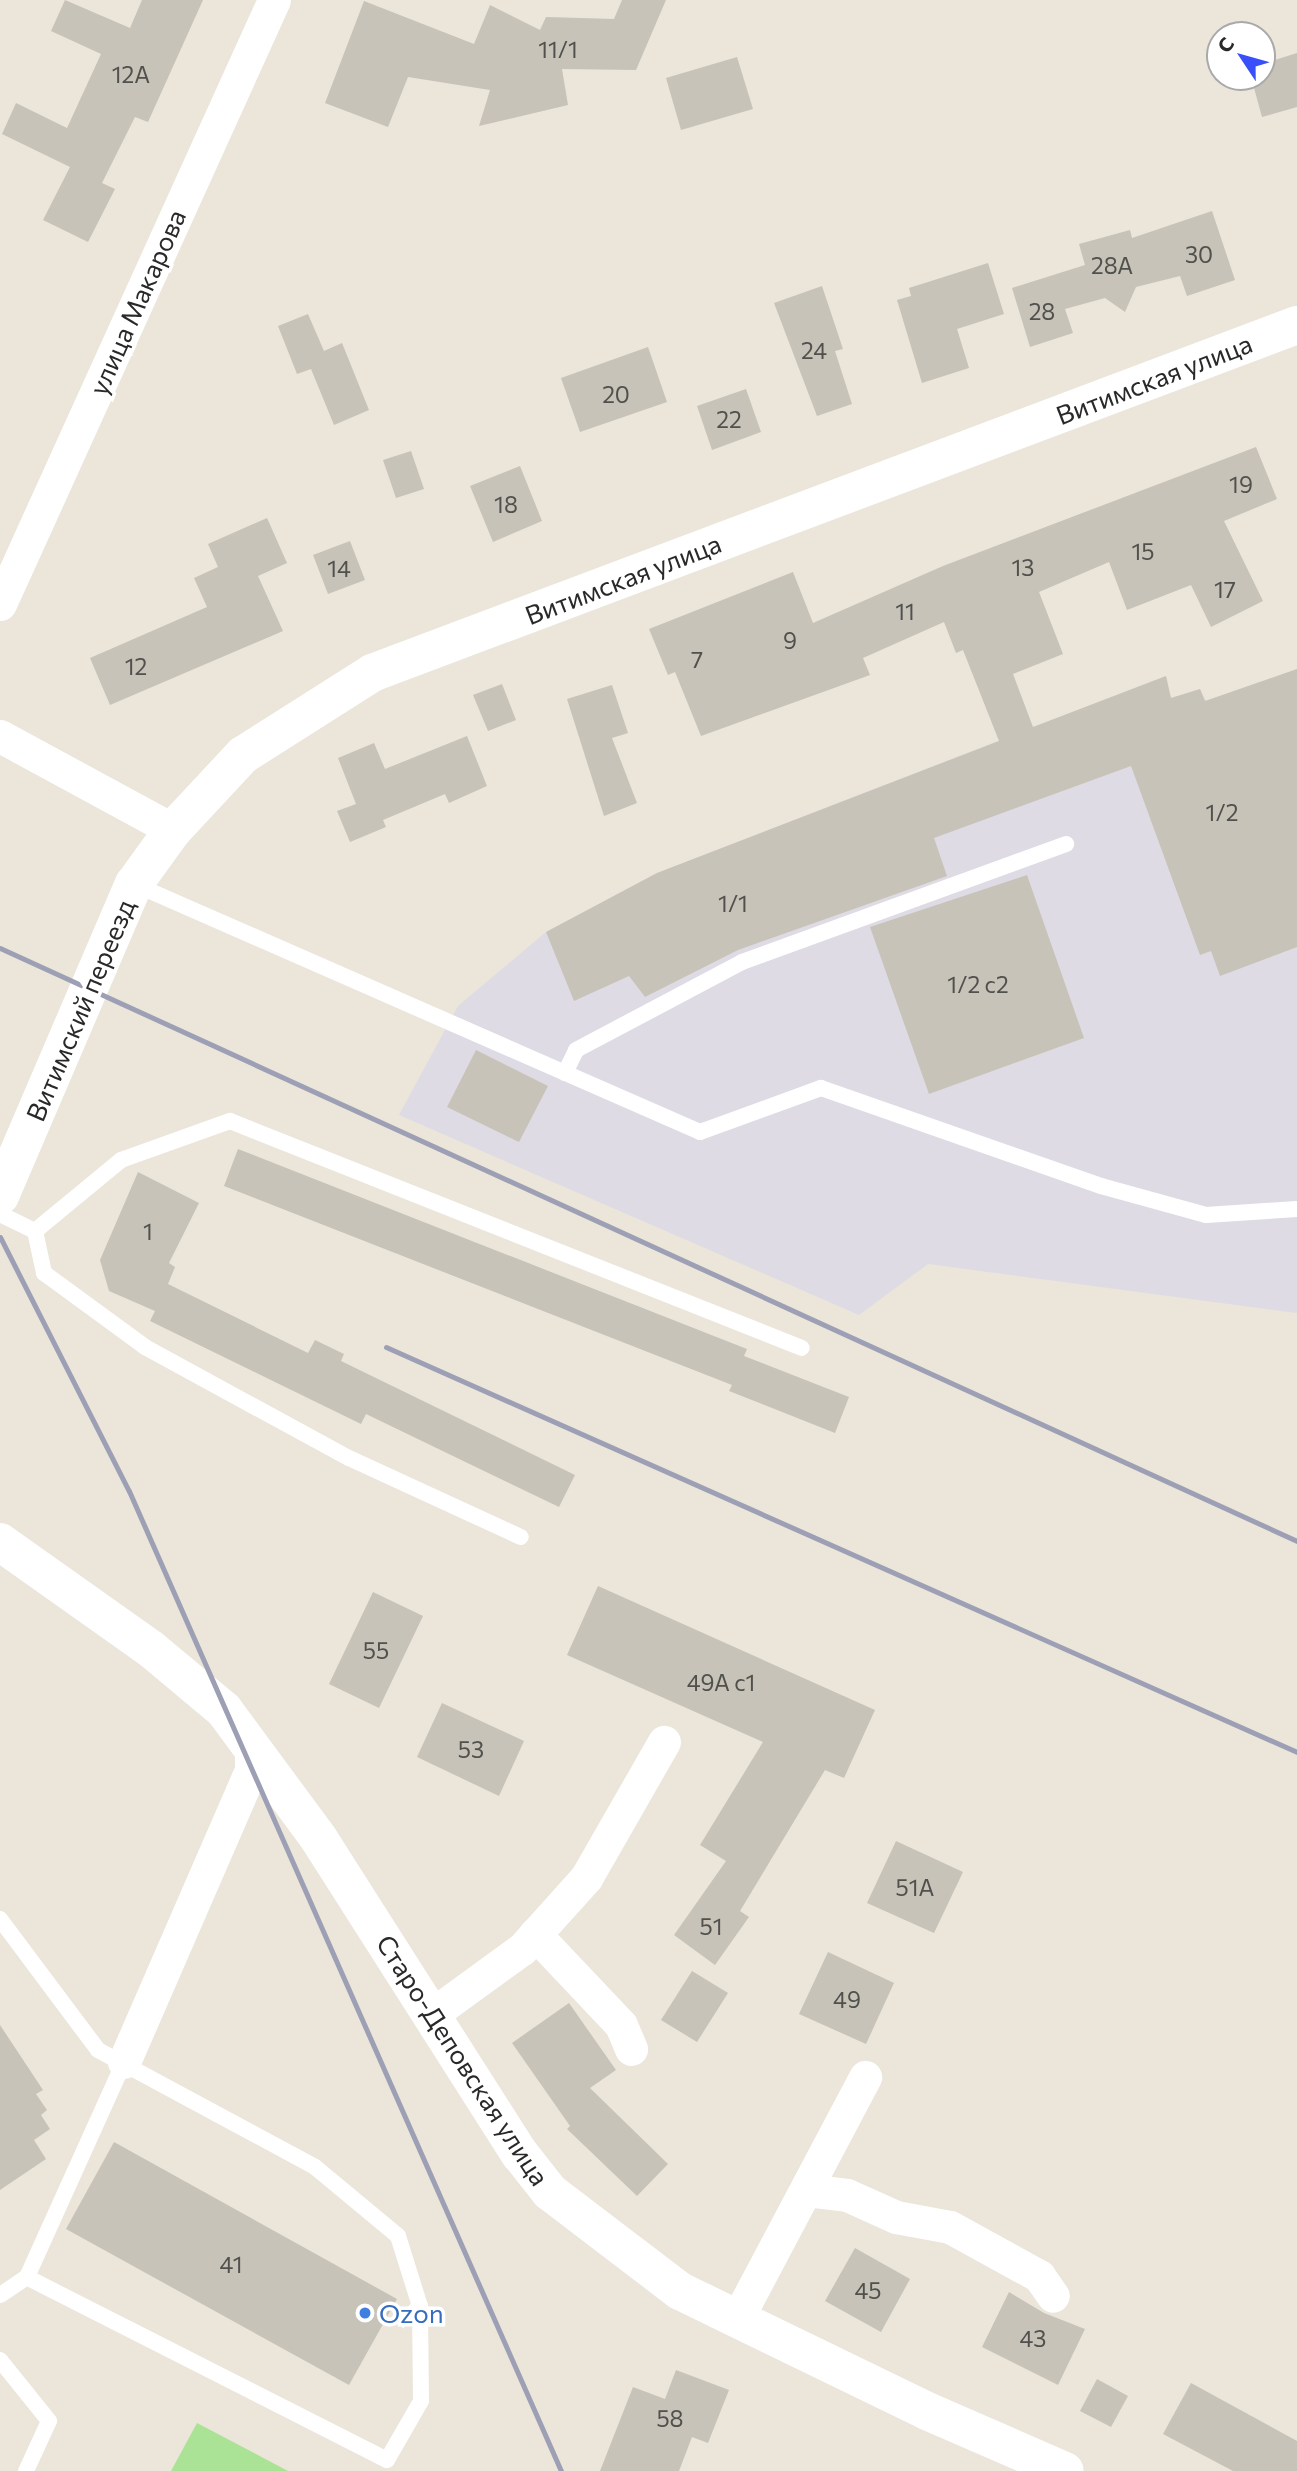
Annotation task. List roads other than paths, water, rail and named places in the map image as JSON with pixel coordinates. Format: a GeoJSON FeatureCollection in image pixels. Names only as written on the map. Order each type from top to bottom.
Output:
{"type":"FeatureCollection","features":[{"type":"Feature","properties":{"kind":"street","name":"улица Макарова"},"geometry":{"type":"LineString","coordinates":[[0,604],[274,0]]}},
{"type":"Feature","properties":{"kind":"street","name":"Витимская улица"},"geometry":{"type":"LineString","coordinates":[[173,830],[243,755],[372,673],[1297,326]]}},
{"type":"Feature","properties":{"kind":"street"},"geometry":{"type":"LineString","coordinates":[[0,736],[173,830]]}},
{"type":"Feature","properties":{"kind":"street","name":"Витимский переезд"},"geometry":{"type":"LineString","coordinates":[[0,1196],[134,884],[173,830]]}},
{"type":"Feature","properties":{"kind":"street","name":"Старо-Деповская улица"},"geometry":{"type":"LineString","coordinates":[[0,1542],[151,1649],[225,1710],[319,1839],[520,2154],[550,2192],[680,2291],[927,2412],[1065,2471]]}},
{"type":"Feature","properties":{"kind":"street"},"geometry":{"type":"LineString","coordinates":[[431,2015],[535,1934],[586,1878],[664,1742]]}},
{"type":"Feature","properties":{"kind":"street"},"geometry":{"type":"LineString","coordinates":[[124,2062],[251,1770],[251,1746]]}},
{"type":"Feature","properties":{"kind":"street"},"geometry":{"type":"LineString","coordinates":[[535,1934],[621,2025],[631,2049]]}},
{"type":"Feature","properties":{"kind":"street"},"geometry":{"type":"LineString","coordinates":[[737,2319],[866,2077]]}},
{"type":"Feature","properties":{"kind":"street"},"geometry":{"type":"LineString","coordinates":[[806,2190],[847,2196],[896,2217],[950,2227],[1039,2276],[1053,2296]]}},
{"type":"Feature","properties":{"kind":"lane"},"geometry":{"type":"LineString","coordinates":[[565,1073],[576,1050],[742,962],[1066,844]]}},
{"type":"Feature","properties":{"kind":"lane"},"geometry":{"type":"LineString","coordinates":[[134,884],[700,1132],[821,1088],[1101,1186],[1206,1215],[1297,1209]]}},
{"type":"Feature","properties":{"kind":"lane"},"geometry":{"type":"LineString","coordinates":[[35,1231],[121,1160],[230,1121],[802,1348]]}},
{"type":"Feature","properties":{"kind":"lane"},"geometry":{"type":"LineString","coordinates":[[0,1214],[35,1231]]}},
{"type":"Feature","properties":{"kind":"lane"},"geometry":{"type":"LineString","coordinates":[[35,1231],[44,1273],[145,1347],[349,1458],[521,1537]]}},
{"type":"Feature","properties":{"kind":"lane"},"geometry":{"type":"LineString","coordinates":[[0,1919],[98,2050],[315,2167],[398,2236],[420,2306],[421,2400],[387,2460],[27,2277]]}},
{"type":"Feature","properties":{"kind":"lane"},"geometry":{"type":"LineString","coordinates":[[3,2286],[27,2277],[124,2062]]}},
{"type":"Feature","properties":{"kind":"lane"},"geometry":{"type":"LineString","coordinates":[[0,2360],[49,2421],[26,2471]]}},
{"type":"Feature","properties":{"kind":"railway"},"geometry":{"type":"LineString","coordinates":[[0,948],[1297,1541]]}},
{"type":"Feature","properties":{"kind":"railway"},"geometry":{"type":"LineString","coordinates":[[0,1237],[129,1491],[561,2471]]}},
{"type":"Feature","properties":{"kind":"railway"},"geometry":{"type":"LineString","coordinates":[[386,1347],[1297,1752]]}},
{"type":"Feature","properties":{"kind":"place","name":"Ozon"},"geometry":{"type":"Point","coordinates":[365,2313]}}]}
